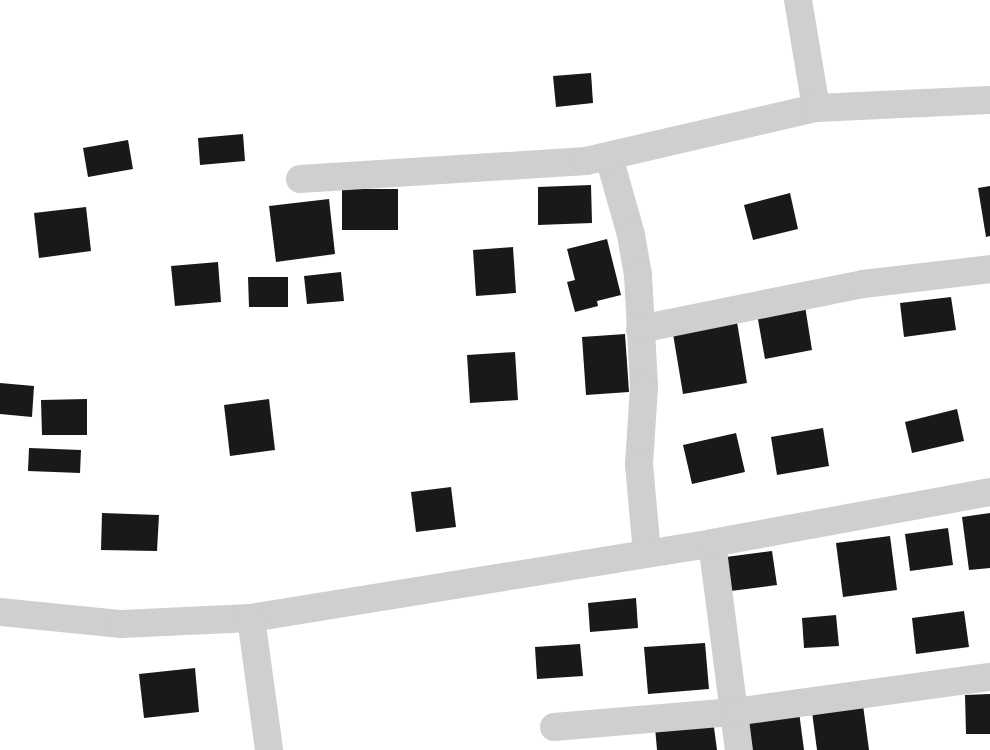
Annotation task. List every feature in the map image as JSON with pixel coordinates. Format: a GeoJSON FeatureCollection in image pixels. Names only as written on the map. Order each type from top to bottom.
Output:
{"type":"FeatureCollection","features":[{"type":"Feature","properties":{"kind":"street"},"geometry":{"type":"LineString","coordinates":[[798,0],[816,108]]}},
{"type":"Feature","properties":{"kind":"street"},"geometry":{"type":"LineString","coordinates":[[300,179],[558,163],[609,157],[816,108],[990,100]]}},
{"type":"Feature","properties":{"kind":"street"},"geometry":{"type":"LineString","coordinates":[[609,157],[631,235],[640,329],[644,387],[638,464],[647,554]]}},
{"type":"Feature","properties":{"kind":"street"},"geometry":{"type":"LineString","coordinates":[[640,329],[863,284],[990,269]]}},
{"type":"Feature","properties":{"kind":"street"},"geometry":{"type":"LineString","coordinates":[[0,612],[120,624],[251,618],[712,543],[990,492]]}},
{"type":"Feature","properties":{"kind":"street"},"geometry":{"type":"LineString","coordinates":[[712,543],[739,750]]}},
{"type":"Feature","properties":{"kind":"street"},"geometry":{"type":"LineString","coordinates":[[251,618],[269,750]]}},
{"type":"Feature","properties":{"kind":"street"},"geometry":{"type":"LineString","coordinates":[[554,727],[734,712],[990,677]]}},
{"type":"Feature","properties":{"kind":"building"},"geometry":{"type":"Polygon","coordinates":[[[591,73],[593,103],[556,107],[553,76],[591,73]]]}},
{"type":"Feature","properties":{"kind":"building"},"geometry":{"type":"Polygon","coordinates":[[[243,134],[245,161],[200,165],[198,138],[243,134]]]}},
{"type":"Feature","properties":{"kind":"building"},"geometry":{"type":"Polygon","coordinates":[[[128,140],[133,169],[88,177],[83,148],[128,140]]]}},
{"type":"Feature","properties":{"kind":"building"},"geometry":{"type":"Polygon","coordinates":[[[591,185],[592,223],[538,225],[538,187],[591,185]]]}},
{"type":"Feature","properties":{"kind":"building"},"geometry":{"type":"Polygon","coordinates":[[[990,186],[990,236],[986,237],[978,188],[990,186]]]}},
{"type":"Feature","properties":{"kind":"building"},"geometry":{"type":"Polygon","coordinates":[[[342,189],[398,189],[398,230],[342,230],[342,189]]]}},
{"type":"Feature","properties":{"kind":"building"},"geometry":{"type":"Polygon","coordinates":[[[790,193],[798,229],[753,240],[744,205],[790,193]]]}},
{"type":"Feature","properties":{"kind":"building"},"geometry":{"type":"Polygon","coordinates":[[[329,199],[335,254],[276,262],[269,206],[329,199]]]}},
{"type":"Feature","properties":{"kind":"building"},"geometry":{"type":"Polygon","coordinates":[[[86,207],[91,251],[39,258],[34,213],[86,207]]]}},
{"type":"Feature","properties":{"kind":"building"},"geometry":{"type":"Polygon","coordinates":[[[607,239],[621,295],[597,301],[598,306],[575,312],[567,282],[575,280],[567,249],[607,239]]]}},
{"type":"Feature","properties":{"kind":"building"},"geometry":{"type":"Polygon","coordinates":[[[513,247],[516,293],[476,296],[473,250],[513,247]]]}},
{"type":"Feature","properties":{"kind":"building"},"geometry":{"type":"Polygon","coordinates":[[[218,262],[221,302],[175,306],[171,266],[218,262]]]}},
{"type":"Feature","properties":{"kind":"building"},"geometry":{"type":"Polygon","coordinates":[[[341,272],[344,301],[307,304],[304,276],[341,272]]]}},
{"type":"Feature","properties":{"kind":"building"},"geometry":{"type":"Polygon","coordinates":[[[248,277],[288,277],[288,307],[249,307],[248,277]]]}},
{"type":"Feature","properties":{"kind":"building"},"geometry":{"type":"Polygon","coordinates":[[[951,297],[956,330],[904,337],[900,303],[951,297]]]}},
{"type":"Feature","properties":{"kind":"building"},"geometry":{"type":"Polygon","coordinates":[[[805,306],[812,350],[765,359],[757,314],[805,306]]]}},
{"type":"Feature","properties":{"kind":"building"},"geometry":{"type":"Polygon","coordinates":[[[737,322],[747,383],[683,394],[673,334],[737,322]]]}},
{"type":"Feature","properties":{"kind":"building"},"geometry":{"type":"Polygon","coordinates":[[[625,334],[629,392],[586,395],[582,337],[625,334]]]}},
{"type":"Feature","properties":{"kind":"building"},"geometry":{"type":"Polygon","coordinates":[[[515,352],[518,400],[470,403],[467,355],[515,352]]]}},
{"type":"Feature","properties":{"kind":"building"},"geometry":{"type":"Polygon","coordinates":[[[0,383],[34,386],[32,417],[0,414],[0,383]]]}},
{"type":"Feature","properties":{"kind":"building"},"geometry":{"type":"Polygon","coordinates":[[[87,399],[87,435],[42,435],[41,400],[87,399]]]}},
{"type":"Feature","properties":{"kind":"building"},"geometry":{"type":"Polygon","coordinates":[[[269,399],[275,450],[230,456],[224,405],[269,399]]]}},
{"type":"Feature","properties":{"kind":"building"},"geometry":{"type":"Polygon","coordinates":[[[957,409],[964,441],[912,453],[905,422],[957,409]]]}},
{"type":"Feature","properties":{"kind":"building"},"geometry":{"type":"Polygon","coordinates":[[[823,428],[829,466],[777,475],[771,437],[823,428]]]}},
{"type":"Feature","properties":{"kind":"building"},"geometry":{"type":"Polygon","coordinates":[[[736,433],[745,472],[692,484],[683,445],[736,433]]]}},
{"type":"Feature","properties":{"kind":"building"},"geometry":{"type":"Polygon","coordinates":[[[29,448],[81,450],[80,473],[28,471],[29,448]]]}},
{"type":"Feature","properties":{"kind":"building"},"geometry":{"type":"Polygon","coordinates":[[[451,487],[456,527],[416,532],[411,492],[451,487]]]}},
{"type":"Feature","properties":{"kind":"building"},"geometry":{"type":"Polygon","coordinates":[[[102,513],[159,515],[157,551],[101,550],[102,513]]]}},
{"type":"Feature","properties":{"kind":"building"},"geometry":{"type":"Polygon","coordinates":[[[990,513],[990,568],[969,570],[962,517],[990,513]]]}},
{"type":"Feature","properties":{"kind":"building"},"geometry":{"type":"Polygon","coordinates":[[[948,528],[953,565],[910,571],[905,534],[948,528]]]}},
{"type":"Feature","properties":{"kind":"building"},"geometry":{"type":"Polygon","coordinates":[[[890,536],[897,590],[843,597],[836,543],[890,536]]]}},
{"type":"Feature","properties":{"kind":"building"},"geometry":{"type":"Polygon","coordinates":[[[772,551],[777,585],[731,591],[726,557],[772,551]]]}},
{"type":"Feature","properties":{"kind":"building"},"geometry":{"type":"Polygon","coordinates":[[[636,598],[638,628],[590,632],[588,603],[636,598]]]}},
{"type":"Feature","properties":{"kind":"building"},"geometry":{"type":"Polygon","coordinates":[[[964,611],[969,647],[916,654],[912,618],[964,611]]]}},
{"type":"Feature","properties":{"kind":"building"},"geometry":{"type":"Polygon","coordinates":[[[836,615],[839,646],[804,648],[802,618],[836,615]]]}},
{"type":"Feature","properties":{"kind":"building"},"geometry":{"type":"Polygon","coordinates":[[[705,643],[709,689],[648,694],[644,647],[705,643]]]}},
{"type":"Feature","properties":{"kind":"building"},"geometry":{"type":"Polygon","coordinates":[[[580,644],[583,676],[537,679],[535,647],[580,644]]]}},
{"type":"Feature","properties":{"kind":"building"},"geometry":{"type":"Polygon","coordinates":[[[195,668],[199,712],[144,718],[139,674],[195,668]]]}},
{"type":"Feature","properties":{"kind":"building"},"geometry":{"type":"Polygon","coordinates":[[[990,694],[990,734],[966,734],[965,695],[990,694]]]}},
{"type":"Feature","properties":{"kind":"building"},"geometry":{"type":"Polygon","coordinates":[[[863,705],[869,750],[817,750],[812,712],[863,705]]]}},
{"type":"Feature","properties":{"kind":"building"},"geometry":{"type":"Polygon","coordinates":[[[799,712],[804,750],[751,750],[747,718],[799,712]]]}},
{"type":"Feature","properties":{"kind":"building"},"geometry":{"type":"Polygon","coordinates":[[[713,720],[717,750],[657,750],[655,727],[713,720]]]}}]}
